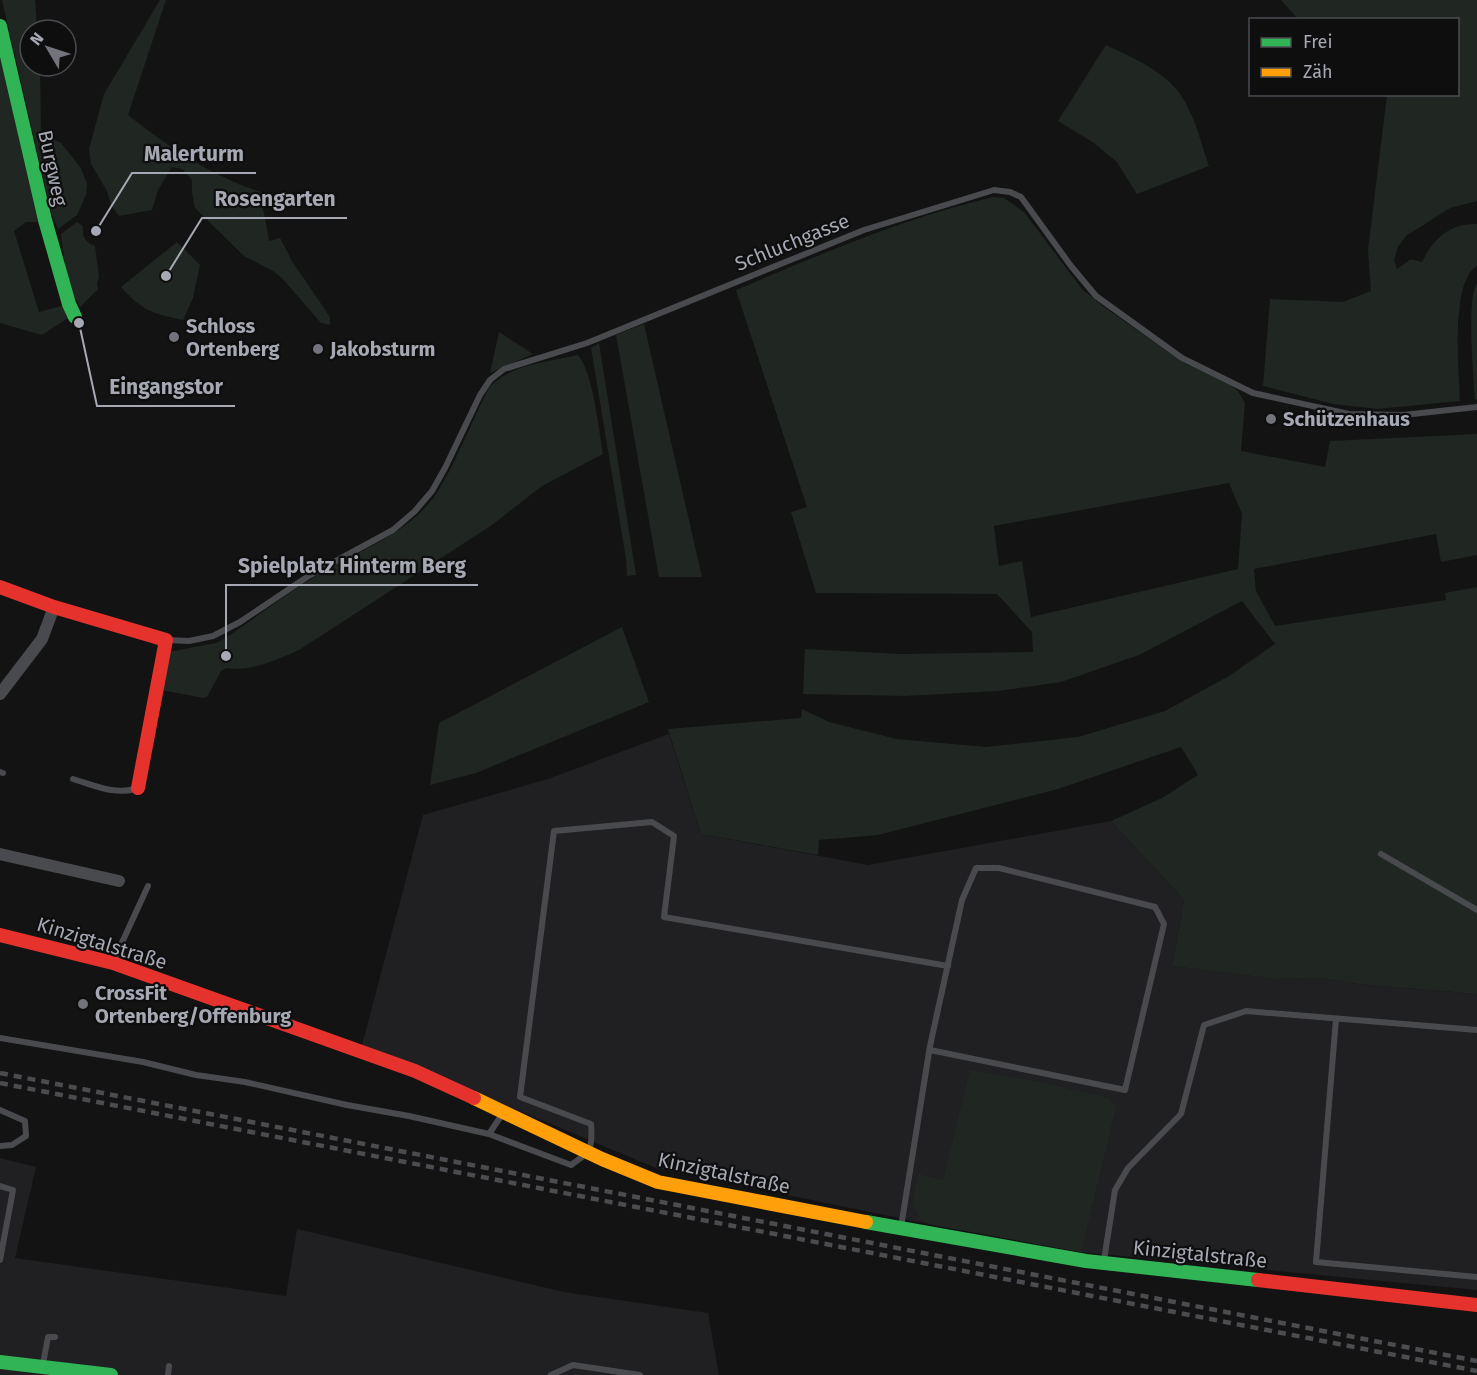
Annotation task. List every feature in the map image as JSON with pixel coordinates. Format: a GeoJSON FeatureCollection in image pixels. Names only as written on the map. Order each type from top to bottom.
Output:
{"type":"FeatureCollection","features":[{"type":"Feature","properties":{"kind":"main road","name":"Burgweg"},"geometry":{"type":"LineString","coordinates":[[0,26],[45,220],[69,304],[75,317]]}},
{"type":"Feature","properties":{"kind":"main road"},"geometry":{"type":"LineString","coordinates":[[0,587],[54,607],[166,640],[138,788]]}},
{"type":"Feature","properties":{"kind":"main road","name":"Kinzigtalstraße"},"geometry":{"type":"LineString","coordinates":[[0,934],[113,963],[415,1071],[658,1182],[901,1228],[1104,1263],[1477,1305]]}},
{"type":"Feature","properties":{"kind":"main road"},"geometry":{"type":"LineString","coordinates":[[0,1362],[111,1375]]}},
{"type":"Feature","properties":{"kind":"street"},"geometry":{"type":"LineString","coordinates":[[0,694],[42,639],[54,607]]}},
{"type":"Feature","properties":{"kind":"street"},"geometry":{"type":"LineString","coordinates":[[0,854],[119,881]]}},
{"type":"Feature","properties":{"kind":"lane","name":"Schluchgasse"},"geometry":{"type":"LineString","coordinates":[[166,640],[189,641],[213,636],[240,622],[310,575],[393,530],[415,511],[432,491],[480,395],[490,380],[504,369],[587,343],[864,230],[994,190],[1010,192],[1021,197],[1071,266],[1096,296],[1182,358],[1253,393],[1349,414],[1403,415],[1477,407]]}},
{"type":"Feature","properties":{"kind":"lane"},"geometry":{"type":"LineString","coordinates":[[73,779],[112,791],[127,792],[138,788]]}},
{"type":"Feature","properties":{"kind":"lane"},"geometry":{"type":"LineString","coordinates":[[0,1038],[143,1062],[196,1075],[245,1082],[347,1105],[409,1116],[489,1134],[571,1165],[589,1152],[593,1142],[591,1124],[520,1097],[554,831],[652,822],[674,836],[663,917],[948,966]]}},
{"type":"Feature","properties":{"kind":"lane"},"geometry":{"type":"LineString","coordinates":[[1381,854],[1477,910]]}},
{"type":"Feature","properties":{"kind":"lane"},"geometry":{"type":"LineString","coordinates":[[901,1228],[930,1050],[962,900],[976,868],[999,868],[1155,907],[1164,924],[1125,1090],[930,1050]]}},
{"type":"Feature","properties":{"kind":"lane"},"geometry":{"type":"LineString","coordinates":[[113,963],[148,886]]}},
{"type":"Feature","properties":{"kind":"lane"},"geometry":{"type":"LineString","coordinates":[[1104,1263],[1115,1190],[1128,1168],[1181,1114],[1204,1025],[1246,1011],[1477,1030]]}},
{"type":"Feature","properties":{"kind":"lane"},"geometry":{"type":"LineString","coordinates":[[1336,1019],[1316,1263],[1477,1277]]}},
{"type":"Feature","properties":{"kind":"lane"},"geometry":{"type":"LineString","coordinates":[[0,1110],[25,1121],[26,1136],[12,1145],[0,1146]]}},
{"type":"Feature","properties":{"kind":"lane"},"geometry":{"type":"LineString","coordinates":[[489,1134],[504,1111]]}},
{"type":"Feature","properties":{"kind":"lane"},"geometry":{"type":"LineString","coordinates":[[0,1186],[13,1190],[0,1260]]}},
{"type":"Feature","properties":{"kind":"lane"},"geometry":{"type":"LineString","coordinates":[[42,1368],[48,1337],[55,1337]]}},
{"type":"Feature","properties":{"kind":"lane"},"geometry":{"type":"LineString","coordinates":[[551,1375],[573,1365],[640,1375]]}},
{"type":"Feature","properties":{"kind":"lane"},"geometry":{"type":"LineString","coordinates":[[168,1366],[168,1375]]}},
{"type":"Feature","properties":{"kind":"shaded area"},"geometry":{"type":"Polygon","coordinates":[[[2,0],[35,0],[36,18],[18,18],[18,69],[2,0]]]}},
{"type":"Feature","properties":{"kind":"shaded area"},"geometry":{"type":"Polygon","coordinates":[[[160,0],[166,0],[128,115],[191,160],[225,178],[261,192],[269,241],[280,238],[292,261],[330,317],[330,325],[321,323],[282,278],[244,256],[195,208],[192,180],[182,169],[172,167],[158,190],[152,210],[119,216],[111,205],[107,191],[91,164],[89,149],[104,94],[160,0]]]}},
{"type":"Feature","properties":{"kind":"shaded area"},"geometry":{"type":"Polygon","coordinates":[[[1281,0],[1477,0],[1477,201],[1450,208],[1406,236],[1398,247],[1394,260],[1397,269],[1411,259],[1422,262],[1431,246],[1444,234],[1459,226],[1477,224],[1477,266],[1468,275],[1459,308],[1460,401],[1377,409],[1333,404],[1263,386],[1270,299],[1343,302],[1371,291],[1368,250],[1387,96],[1459,96],[1459,18],[1297,18],[1281,0]]]}},
{"type":"Feature","properties":{"kind":"shaded area"},"geometry":{"type":"Polygon","coordinates":[[[1106,45],[1153,69],[1176,89],[1192,116],[1209,166],[1137,194],[1117,162],[1094,143],[1058,121],[1106,45]]]}},
{"type":"Feature","properties":{"kind":"shaded area"},"geometry":{"type":"Polygon","coordinates":[[[0,56],[38,222],[26,222],[14,231],[39,312],[65,305],[71,316],[42,335],[0,323],[0,56]]]}},
{"type":"Feature","properties":{"kind":"shaded area"},"geometry":{"type":"Polygon","coordinates":[[[20,78],[40,78],[41,132],[61,143],[81,168],[87,184],[86,195],[77,215],[58,229],[52,215],[20,78]]]}},
{"type":"Feature","properties":{"kind":"shaded area"},"geometry":{"type":"Polygon","coordinates":[[[993,197],[1004,198],[1024,212],[1082,289],[1184,363],[1229,384],[1238,391],[1245,403],[1241,451],[1325,467],[1330,441],[1477,434],[1477,555],[1441,562],[1436,534],[1254,569],[1256,591],[1275,626],[1446,600],[1445,593],[1477,587],[1477,994],[1358,984],[1320,978],[1275,979],[1172,966],[1184,900],[1111,821],[1162,798],[1198,775],[1181,747],[1058,789],[878,835],[819,840],[818,855],[701,834],[668,729],[801,718],[802,709],[829,722],[897,739],[986,747],[1078,737],[1165,711],[1229,676],[1275,644],[1242,601],[1139,655],[1061,682],[998,691],[905,696],[803,694],[805,649],[901,654],[1033,652],[1032,632],[997,594],[816,593],[791,512],[807,507],[736,290],[895,226],[993,197]],[[1229,483],[994,526],[999,566],[1022,561],[1031,617],[1238,569],[1242,514],[1229,483]]]}},
{"type":"Feature","properties":{"kind":"shaded area"},"geometry":{"type":"Polygon","coordinates":[[[77,222],[83,226],[85,239],[95,246],[99,277],[98,289],[80,307],[67,282],[61,234],[77,222]]]}},
{"type":"Feature","properties":{"kind":"shaded area"},"geometry":{"type":"Polygon","coordinates":[[[177,242],[200,265],[193,298],[183,320],[142,307],[121,287],[177,242]]]}},
{"type":"Feature","properties":{"kind":"shaded area"},"geometry":{"type":"Polygon","coordinates":[[[1477,283],[1477,399],[1475,400],[1471,321],[1477,283]]]}},
{"type":"Feature","properties":{"kind":"shaded area"},"geometry":{"type":"Polygon","coordinates":[[[644,324],[702,577],[659,577],[616,335],[644,324]]]}},
{"type":"Feature","properties":{"kind":"shaded area"},"geometry":{"type":"Polygon","coordinates":[[[499,332],[533,354],[490,373],[499,332]]]}},
{"type":"Feature","properties":{"kind":"shaded area"},"geometry":{"type":"Polygon","coordinates":[[[599,343],[636,575],[627,576],[591,348],[599,343]]]}},
{"type":"Feature","properties":{"kind":"shaded area"},"geometry":{"type":"Polygon","coordinates":[[[578,355],[588,374],[603,454],[542,486],[492,525],[299,650],[254,667],[226,668],[221,671],[207,697],[162,690],[168,652],[216,643],[330,567],[381,541],[412,520],[438,491],[489,388],[498,380],[530,365],[578,355]]]}},
{"type":"Feature","properties":{"kind":"shaded area"},"geometry":{"type":"Polygon","coordinates":[[[622,627],[649,702],[476,773],[430,785],[439,723],[622,627]]]}},
{"type":"Feature","properties":{"kind":"shaded area"},"geometry":{"type":"Polygon","coordinates":[[[669,734],[701,834],[868,865],[1111,821],[1184,900],[1172,966],[1275,979],[1320,978],[1358,984],[1477,994],[1477,1290],[1081,1252],[933,1225],[656,1168],[362,1045],[423,815],[548,779],[669,734]]]}},
{"type":"Feature","properties":{"kind":"shaded area"},"geometry":{"type":"Polygon","coordinates":[[[970,1070],[1040,1082],[1109,1098],[1116,1107],[1081,1252],[933,1225],[921,1219],[912,1205],[918,1174],[943,1180],[970,1070]]]}},
{"type":"Feature","properties":{"kind":"shaded area"},"geometry":{"type":"Polygon","coordinates":[[[0,1158],[36,1167],[15,1258],[286,1296],[297,1229],[564,1292],[708,1313],[719,1375],[0,1375],[0,1158]]]}},
{"type":"Feature","properties":{"kind":"railway"},"geometry":{"type":"LineString","coordinates":[[0,1073],[1477,1361]]}},
{"type":"Feature","properties":{"kind":"railway"},"geometry":{"type":"LineString","coordinates":[[0,1083],[1477,1371]]}},
{"type":"Feature","properties":{"kind":"traffic: fast"},"geometry":{"type":"LineString","coordinates":[[0,26],[45,220],[69,304],[75,317]]}},
{"type":"Feature","properties":{"kind":"traffic: fast"},"geometry":{"type":"LineString","coordinates":[[866,1222],[1086,1261],[1258,1280]]}},
{"type":"Feature","properties":{"kind":"traffic: fast"},"geometry":{"type":"LineString","coordinates":[[0,1362],[111,1375]]}},
{"type":"Feature","properties":{"kind":"traffic: slow"},"geometry":{"type":"LineString","coordinates":[[474,1098],[602,1159],[658,1182],[866,1222]]}},
{"type":"Feature","properties":{"kind":"traffic: jam"},"geometry":{"type":"LineString","coordinates":[[0,587],[54,607],[166,640],[138,788]]}},
{"type":"Feature","properties":{"kind":"traffic: jam"},"geometry":{"type":"LineString","coordinates":[[0,935],[113,963],[415,1071],[474,1098]]}},
{"type":"Feature","properties":{"kind":"traffic: jam"},"geometry":{"type":"LineString","coordinates":[[1258,1280],[1477,1305]]}},
{"type":"Feature","properties":{"kind":"place","name":"Malerturm"},"geometry":{"type":"Point","coordinates":[96,231]}},
{"type":"Feature","properties":{"kind":"place","name":"Rosengarten"},"geometry":{"type":"Point","coordinates":[166,276]}},
{"type":"Feature","properties":{"kind":"place","name":"Eingangstor"},"geometry":{"type":"Point","coordinates":[79,323]}},
{"type":"Feature","properties":{"kind":"place","name":"Schloss Ortenberg"},"geometry":{"type":"Point","coordinates":[174,337]}},
{"type":"Feature","properties":{"kind":"place","name":"Jakobsturm"},"geometry":{"type":"Point","coordinates":[318,349]}},
{"type":"Feature","properties":{"kind":"place","name":"Schützenhaus"},"geometry":{"type":"Point","coordinates":[1271,419]}},
{"type":"Feature","properties":{"kind":"place","name":"Spielplatz Hinterm Berg"},"geometry":{"type":"Point","coordinates":[226,656]}},
{"type":"Feature","properties":{"kind":"place","name":"CrossFit Ortenberg/Offenburg"},"geometry":{"type":"Point","coordinates":[83,1004]}}]}
